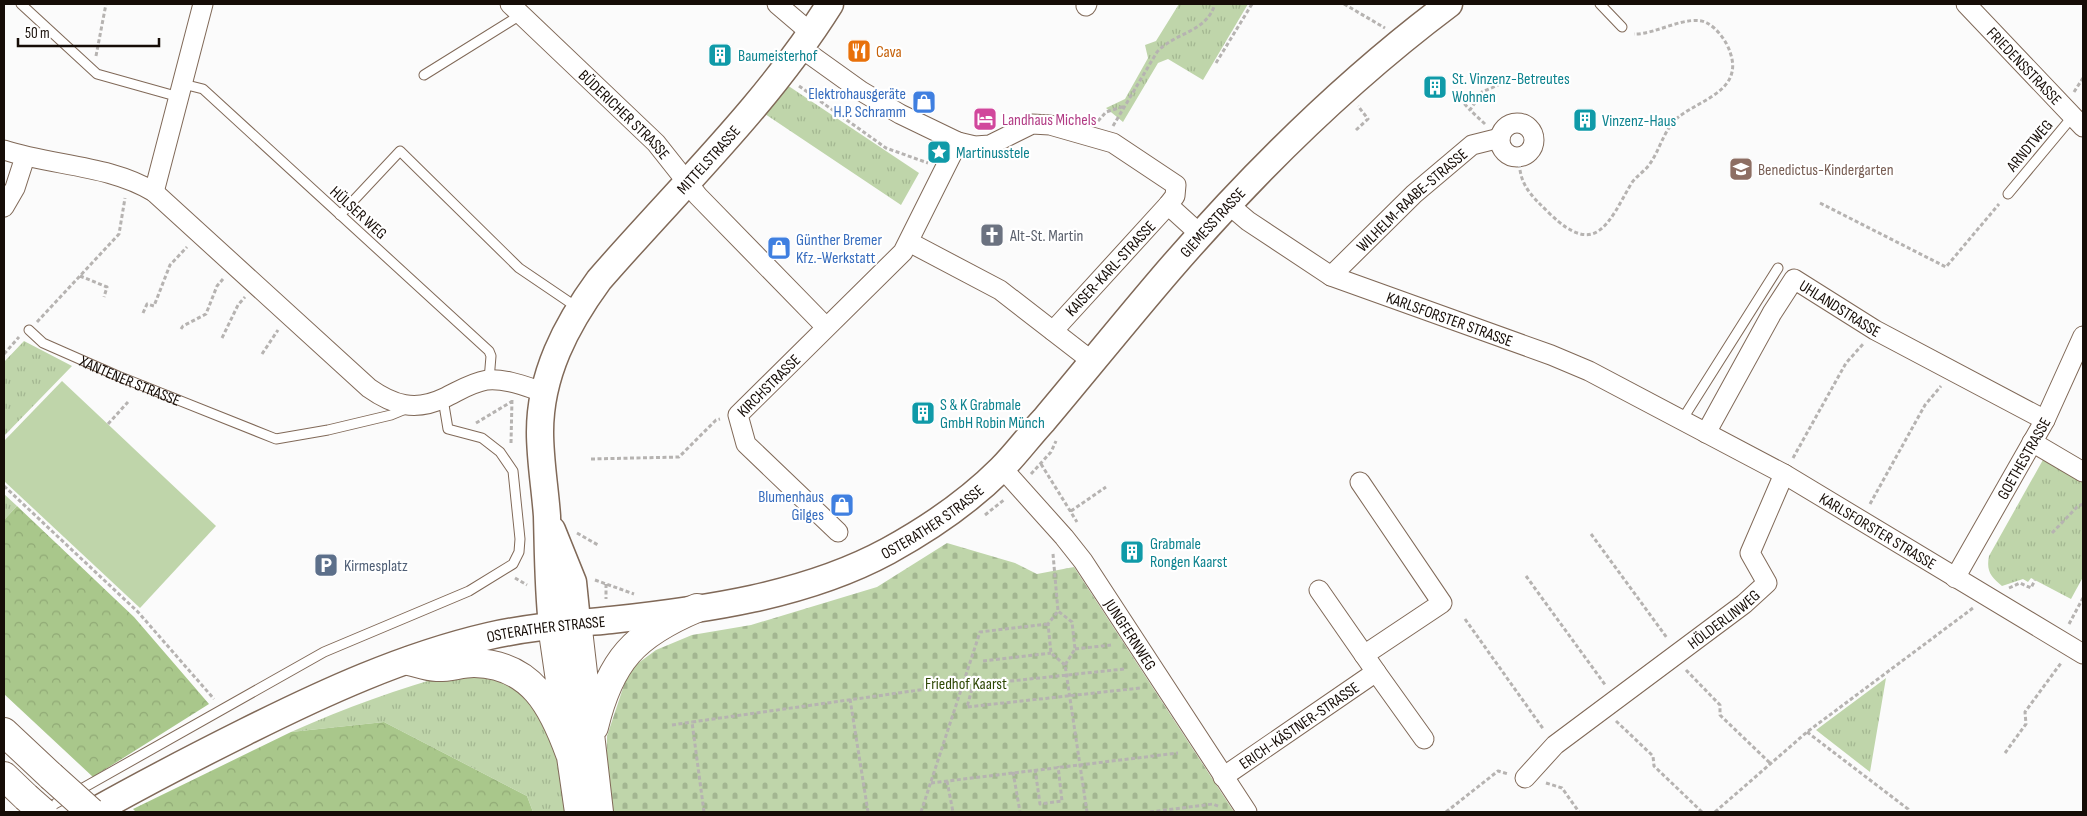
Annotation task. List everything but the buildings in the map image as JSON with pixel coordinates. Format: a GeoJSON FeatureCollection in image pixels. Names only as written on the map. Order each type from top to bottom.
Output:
{"type":"FeatureCollection","features":[{"type":"Feature","properties":{"kind":"highway"},"geometry":{"type":"LineString","coordinates":[[580,750],[604,691],[622,658],[643,637],[655,629],[698,608]]}},
{"type":"Feature","properties":{"kind":"highway"},"geometry":{"type":"LineString","coordinates":[[564,623],[580,750],[579,812]]}},
{"type":"Feature","properties":{"kind":"highway"},"geometry":{"type":"LineString","coordinates":[[409,661],[435,667],[475,663],[497,667],[518,676],[535,688],[550,705],[580,750],[599,812]]}},
{"type":"Feature","properties":{"kind":"highway"},"geometry":{"type":"LineString","coordinates":[[4,732],[92,812]]}},
{"type":"Feature","properties":{"kind":"highway"},"geometry":{"type":"LineString","coordinates":[[4,776],[36,807]]}},
{"type":"Feature","properties":{"kind":"main road","name":"MITTELSTRASSE"},"geometry":{"type":"LineString","coordinates":[[564,623],[547,585],[546,515],[540,434],[544,392],[563,336],[579,308],[599,280],[782,74],[830,4]]}},
{"type":"Feature","properties":{"kind":"main road","name":"GIEMESSTRASSE"},"geometry":{"type":"LineString","coordinates":[[1002,468],[1228,204],[1330,102],[1403,38],[1449,4]]}},
{"type":"Feature","properties":{"kind":"main road","name":"OSTERATHER STRASSE"},"geometry":{"type":"LineString","coordinates":[[92,812],[154,777],[321,694],[453,646],[492,636],[564,623],[607,620],[698,608],[766,594],[821,579],[861,564],[935,522],[982,487],[1002,468]]}},
{"type":"Feature","properties":{"kind":"street"},"geometry":{"type":"LineString","coordinates":[[154,192],[204,4]]}},
{"type":"Feature","properties":{"kind":"street","name":"KAISER-KARL-STRASSE"},"geometry":{"type":"LineString","coordinates":[[777,4],[806,41],[869,95],[900,114],[958,142],[975,146],[990,145],[1032,124],[1050,126],[1105,140],[1121,147],[1176,184],[1177,191],[1168,205],[1053,331]]}},
{"type":"Feature","properties":{"kind":"street","name":"FRIEDENSSTRASSE"},"geometry":{"type":"LineString","coordinates":[[1966,4],[2078,121]]}},
{"type":"Feature","properties":{"kind":"street","name":"BÜDERICHER STRASSE"},"geometry":{"type":"LineString","coordinates":[[516,9],[656,143],[687,183],[826,326]]}},
{"type":"Feature","properties":{"kind":"street","name":"WILHELM-RAABE-STRASSE"},"geometry":{"type":"LineString","coordinates":[[1331,276],[1414,194],[1472,145],[1500,138],[1502,132],[1510,124],[1522,123],[1531,130],[1534,142],[1533,147],[1519,157]]}},
{"type":"Feature","properties":{"kind":"street"},"geometry":{"type":"LineString","coordinates":[[1500,138],[1505,152],[1519,157]]}},
{"type":"Feature","properties":{"kind":"street","name":"KIRCHSTRASSE"},"geometry":{"type":"LineString","coordinates":[[838,532],[746,444],[738,415],[826,326],[894,263],[909,242],[958,142]]}},
{"type":"Feature","properties":{"kind":"street","name":"XANTENER STRASSE"},"geometry":{"type":"LineString","coordinates":[[4,150],[24,157],[128,178],[154,192],[376,393],[398,404],[416,406],[443,399],[468,384],[489,380],[513,393],[544,392]]}},
{"type":"Feature","properties":{"kind":"street"},"geometry":{"type":"LineString","coordinates":[[4,207],[15,188],[24,157]]}},
{"type":"Feature","properties":{"kind":"street","name":"KARLSFORSTER STRASSE"},"geometry":{"type":"LineString","coordinates":[[1228,204],[1248,221],[1331,276],[1551,355],[1589,371],[1784,474],[2072,647]]}},
{"type":"Feature","properties":{"kind":"street","name":"KAISER-KARL-STRASSE"},"geometry":{"type":"LineString","coordinates":[[1168,205],[1201,235]]}},
{"type":"Feature","properties":{"kind":"street"},"geometry":{"type":"LineString","coordinates":[[909,242],[1000,290],[1093,362]]}},
{"type":"Feature","properties":{"kind":"street","name":"UHLANDSTRASSE"},"geometry":{"type":"LineString","coordinates":[[1706,433],[1772,313],[1794,279],[1875,330],[2045,420]]}},
{"type":"Feature","properties":{"kind":"street","name":"GOETHESTRASSE"},"geometry":{"type":"LineString","coordinates":[[1955,578],[2045,420],[2083,336]]}},
{"type":"Feature","properties":{"kind":"street"},"geometry":{"type":"LineString","coordinates":[[2032,442],[2083,472]]}},
{"type":"Feature","properties":{"kind":"street","name":"JUNGFERNWEG"},"geometry":{"type":"LineString","coordinates":[[1002,468],[1083,561],[1247,812]]}},
{"type":"Feature","properties":{"kind":"street","name":"HÖLDERLINWEG"},"geometry":{"type":"LineString","coordinates":[[1525,778],[1555,745],[1744,604],[1767,583],[1750,553],[1784,474]]}},
{"type":"Feature","properties":{"kind":"street"},"geometry":{"type":"LineString","coordinates":[[1360,482],[1442,603],[1364,655]]}},
{"type":"Feature","properties":{"kind":"street","name":"ERICH-KÄSTNER-STRASSE"},"geometry":{"type":"LineString","coordinates":[[1319,590],[1424,739]]}},
{"type":"Feature","properties":{"kind":"street","name":"ERICH-KÄSTNER-STRASSE"},"geometry":{"type":"LineString","coordinates":[[1224,777],[1376,672]]}},
{"type":"Feature","properties":{"kind":"lane","name":"HÜLSER WEG"},"geometry":{"type":"LineString","coordinates":[[21,4],[96,74],[181,90],[203,89],[489,351],[491,356],[489,380]]}},
{"type":"Feature","properties":{"kind":"lane"},"geometry":{"type":"LineString","coordinates":[[1600,4],[1622,28]]}},
{"type":"Feature","properties":{"kind":"lane","name":"BÜDERICHER STRASSE"},"geometry":{"type":"LineString","coordinates":[[424,75],[516,9]]}},
{"type":"Feature","properties":{"kind":"lane","name":"ARNDTWEG"},"geometry":{"type":"LineString","coordinates":[[2008,194],[2078,121]]}},
{"type":"Feature","properties":{"kind":"lane"},"geometry":{"type":"LineString","coordinates":[[340,215],[400,151],[519,268],[579,308]]}},
{"type":"Feature","properties":{"kind":"lane"},"geometry":{"type":"LineString","coordinates":[[1682,420],[1778,268]]}},
{"type":"Feature","properties":{"kind":"lane","name":"XANTENER STRASSE"},"geometry":{"type":"LineString","coordinates":[[29,330],[43,343],[276,439],[337,428],[392,415],[416,406]]}},
{"type":"Feature","properties":{"kind":"lane"},"geometry":{"type":"LineString","coordinates":[[36,807],[324,652],[461,594],[513,564],[519,552],[520,539],[513,471],[500,452],[482,438],[462,431],[448,429],[443,399]]}},
{"type":"Feature","properties":{"kind":"path"},"geometry":{"type":"LineString","coordinates":[[93,71],[106,4]]}},
{"type":"Feature","properties":{"kind":"path"},"geometry":{"type":"LineString","coordinates":[[1096,127],[1100,117],[1106,112],[1125,106],[1157,52],[1164,44],[1200,26],[1207,20],[1215,4]]}},
{"type":"Feature","properties":{"kind":"path"},"geometry":{"type":"LineString","coordinates":[[1216,63],[1252,4]]}},
{"type":"Feature","properties":{"kind":"path"},"geometry":{"type":"LineString","coordinates":[[1344,4],[1403,38]]}},
{"type":"Feature","properties":{"kind":"path"},"geometry":{"type":"LineString","coordinates":[[1519,157],[1520,177],[1535,199],[1570,231],[1586,235],[1592,234],[1612,219],[1635,178],[1649,165],[1673,121],[1681,114],[1700,105],[1719,92],[1728,79],[1732,55],[1723,39],[1708,23],[1697,19],[1645,34],[1634,34],[1622,28]]}},
{"type":"Feature","properties":{"kind":"path"},"geometry":{"type":"LineString","coordinates":[[782,74],[886,148],[945,168]]}},
{"type":"Feature","properties":{"kind":"path"},"geometry":{"type":"LineString","coordinates":[[1470,110],[1482,92],[1505,82]]}},
{"type":"Feature","properties":{"kind":"path"},"geometry":{"type":"LineString","coordinates":[[1460,99],[1500,138]]}},
{"type":"Feature","properties":{"kind":"path"},"geometry":{"type":"LineString","coordinates":[[4,354],[119,234],[128,178]]}},
{"type":"Feature","properties":{"kind":"path"},"geometry":{"type":"LineString","coordinates":[[1820,203],[1946,267],[2008,194]]}},
{"type":"Feature","properties":{"kind":"path"},"geometry":{"type":"LineString","coordinates":[[142,313],[147,304],[154,306],[170,265],[200,234]]}},
{"type":"Feature","properties":{"kind":"path"},"geometry":{"type":"LineString","coordinates":[[181,330],[183,326],[206,314],[217,286],[235,266]]}},
{"type":"Feature","properties":{"kind":"path"},"geometry":{"type":"LineString","coordinates":[[80,276],[107,287],[104,297]]}},
{"type":"Feature","properties":{"kind":"path"},"geometry":{"type":"LineString","coordinates":[[222,338],[238,304],[257,286]]}},
{"type":"Feature","properties":{"kind":"path"},"geometry":{"type":"LineString","coordinates":[[262,354],[273,335],[290,316]]}},
{"type":"Feature","properties":{"kind":"path"},"geometry":{"type":"LineString","coordinates":[[1784,474],[1846,363],[1875,330]]}},
{"type":"Feature","properties":{"kind":"path"},"geometry":{"type":"LineString","coordinates":[[1861,520],[1924,405],[1954,372]]}},
{"type":"Feature","properties":{"kind":"path"},"geometry":{"type":"LineString","coordinates":[[462,431],[513,393]]}},
{"type":"Feature","properties":{"kind":"path"},"geometry":{"type":"LineString","coordinates":[[513,393],[513,471]]}},
{"type":"Feature","properties":{"kind":"path"},"geometry":{"type":"LineString","coordinates":[[108,424],[128,402]]}},
{"type":"Feature","properties":{"kind":"path"},"geometry":{"type":"LineString","coordinates":[[591,459],[679,457],[716,420],[738,415]]}},
{"type":"Feature","properties":{"kind":"path"},"geometry":{"type":"LineString","coordinates":[[4,486],[138,612],[221,708]]}},
{"type":"Feature","properties":{"kind":"path"},"geometry":{"type":"LineString","coordinates":[[1071,511],[1106,487]]}},
{"type":"Feature","properties":{"kind":"path"},"geometry":{"type":"LineString","coordinates":[[2052,533],[2077,507],[2083,504]]}},
{"type":"Feature","properties":{"kind":"path"},"geometry":{"type":"LineString","coordinates":[[1051,523],[1058,611],[1048,624],[1051,653],[1065,665]]}},
{"type":"Feature","properties":{"kind":"path","name":"HÖLDERLINWEG"},"geometry":{"type":"LineString","coordinates":[[1591,534],[1675,655],[1720,705],[1720,715],[1770,763]]}},
{"type":"Feature","properties":{"kind":"path"},"geometry":{"type":"LineString","coordinates":[[1526,576],[1605,684]]}},
{"type":"Feature","properties":{"kind":"path"},"geometry":{"type":"LineString","coordinates":[[594,579],[606,584]]}},
{"type":"Feature","properties":{"kind":"path"},"geometry":{"type":"LineString","coordinates":[[1715,812],[1807,732],[1987,597]]}},
{"type":"Feature","properties":{"kind":"path"},"geometry":{"type":"LineString","coordinates":[[2005,753],[2026,724],[2026,712],[2072,647],[2083,598]]}},
{"type":"Feature","properties":{"kind":"path"},"geometry":{"type":"LineString","coordinates":[[1058,611],[1072,622],[1075,649],[1065,665],[1087,812]]}},
{"type":"Feature","properties":{"kind":"path"},"geometry":{"type":"LineString","coordinates":[[1466,619],[1542,727]]}},
{"type":"Feature","properties":{"kind":"path"},"geometry":{"type":"LineString","coordinates":[[921,812],[980,632],[1048,624]]}},
{"type":"Feature","properties":{"kind":"path"},"geometry":{"type":"LineString","coordinates":[[1075,649],[1111,645]]}},
{"type":"Feature","properties":{"kind":"path"},"geometry":{"type":"LineString","coordinates":[[983,661],[1051,653]]}},
{"type":"Feature","properties":{"kind":"path"},"geometry":{"type":"LineString","coordinates":[[1124,668],[973,685],[967,707],[1140,688]]}},
{"type":"Feature","properties":{"kind":"path"},"geometry":{"type":"LineString","coordinates":[[672,725],[962,684]]}},
{"type":"Feature","properties":{"kind":"path"},"geometry":{"type":"LineString","coordinates":[[850,699],[868,812]]}},
{"type":"Feature","properties":{"kind":"path"},"geometry":{"type":"LineString","coordinates":[[1603,708],[1653,756],[1654,766],[1702,812]]}},
{"type":"Feature","properties":{"kind":"path"},"geometry":{"type":"LineString","coordinates":[[692,722],[704,812]]}},
{"type":"Feature","properties":{"kind":"path"},"geometry":{"type":"LineString","coordinates":[[1807,732],[1908,809],[1909,812]]}},
{"type":"Feature","properties":{"kind":"path"},"geometry":{"type":"LineString","coordinates":[[930,783],[1080,763],[1178,753]]}},
{"type":"Feature","properties":{"kind":"path"},"geometry":{"type":"LineString","coordinates":[[1035,769],[1040,804],[1062,801],[1058,766]]}},
{"type":"Feature","properties":{"kind":"path"},"geometry":{"type":"LineString","coordinates":[[1446,812],[1498,771],[1562,788],[1579,812]]}},
{"type":"Feature","properties":{"kind":"path"},"geometry":{"type":"LineString","coordinates":[[1013,772],[1020,812]]}},
{"type":"Feature","properties":{"kind":"path"},"geometry":{"type":"LineString","coordinates":[[947,781],[953,812]]}},
{"type":"Feature","properties":{"kind":"path"},"geometry":{"type":"LineString","coordinates":[[1151,812],[1213,804],[1225,809]]}},
{"type":"Feature","properties":{"kind":"green space"},"geometry":{"type":"Polygon","coordinates":[[[1179,4],[1248,4],[1203,80],[1168,59],[1158,63],[1123,122],[1106,108],[1125,99],[1148,58],[1145,45],[1156,41],[1179,4]]]}},
{"type":"Feature","properties":{"kind":"green space"},"geometry":{"type":"Polygon","coordinates":[[[787,85],[919,173],[901,205],[765,114],[787,85]]]}},
{"type":"Feature","properties":{"kind":"green space"},"geometry":{"type":"Polygon","coordinates":[[[24,341],[72,366],[4,436],[4,362],[24,341]]]}},
{"type":"Feature","properties":{"kind":"green space"},"geometry":{"type":"Polygon","coordinates":[[[62,381],[216,526],[140,608],[4,481],[4,441],[62,381]]]}},
{"type":"Feature","properties":{"kind":"green space"},"geometry":{"type":"Polygon","coordinates":[[[2044,458],[2083,474],[2083,577],[2071,599],[2031,578],[2028,582],[2023,579],[2002,586],[1992,577],[1989,570],[1989,556],[2044,458]]]}},
{"type":"Feature","properties":{"kind":"green space"},"geometry":{"type":"Polygon","coordinates":[[[4,494],[17,506],[4,520],[4,494]]]}},
{"type":"Feature","properties":{"kind":"green space"},"geometry":{"type":"Polygon","coordinates":[[[17,506],[134,617],[209,704],[93,777],[4,694],[4,520],[17,506]]]}},
{"type":"Feature","properties":{"kind":"green space","name":"Friedhof Kaarst"},"geometry":{"type":"Polygon","coordinates":[[[947,543],[1015,563],[1037,574],[1074,567],[1234,812],[610,812],[606,775],[607,736],[629,670],[656,650],[692,635],[751,625],[877,587],[947,543]]]}},
{"type":"Feature","properties":{"kind":"green space"},"geometry":{"type":"Polygon","coordinates":[[[456,673],[484,673],[512,683],[551,728],[561,771],[566,812],[533,812],[527,796],[384,722],[291,732],[372,699],[456,673]]]}},
{"type":"Feature","properties":{"kind":"green space"},"geometry":{"type":"Polygon","coordinates":[[[1886,678],[1870,772],[1816,730],[1886,678]]]}},
{"type":"Feature","properties":{"kind":"green space"},"geometry":{"type":"Polygon","coordinates":[[[384,722],[527,796],[533,812],[136,812],[133,809],[291,732],[384,722]]]}},
{"type":"Feature","properties":{"kind":"place","name":"Cava"},"geometry":{"type":"Point","coordinates":[859,51]}},
{"type":"Feature","properties":{"kind":"place","name":"Baumeisterhof"},"geometry":{"type":"Point","coordinates":[720,55]}},
{"type":"Feature","properties":{"kind":"place","name":"St. Vinzenz-Betreutes Wohnen"},"geometry":{"type":"Point","coordinates":[1435,87]}},
{"type":"Feature","properties":{"kind":"place","name":"Elektrohausgeräte H.P. Schramm"},"geometry":{"type":"Point","coordinates":[924,102]}},
{"type":"Feature","properties":{"kind":"place","name":"Landhaus Michels"},"geometry":{"type":"Point","coordinates":[985,119]}},
{"type":"Feature","properties":{"kind":"place","name":"Vinzenz-Haus"},"geometry":{"type":"Point","coordinates":[1585,120]}},
{"type":"Feature","properties":{"kind":"place","name":"Martinusstele"},"geometry":{"type":"Point","coordinates":[939,152]}},
{"type":"Feature","properties":{"kind":"place","name":"Benedictus-Kindergarten"},"geometry":{"type":"Point","coordinates":[1741,169]}},
{"type":"Feature","properties":{"kind":"place","name":"Alt-St. Martin"},"geometry":{"type":"Point","coordinates":[992,235]}},
{"type":"Feature","properties":{"kind":"place","name":"Günther Bremer Kfz.-Werkstatt"},"geometry":{"type":"Point","coordinates":[779,248]}},
{"type":"Feature","properties":{"kind":"place","name":"S & K Grabmale GmbH Robin Münch"},"geometry":{"type":"Point","coordinates":[923,413]}},
{"type":"Feature","properties":{"kind":"place","name":"Blumenhaus Gilges"},"geometry":{"type":"Point","coordinates":[842,505]}},
{"type":"Feature","properties":{"kind":"place","name":"Grabmale Rongen Kaarst"},"geometry":{"type":"Point","coordinates":[1132,552]}},
{"type":"Feature","properties":{"kind":"place","name":"Kirmesplatz"},"geometry":{"type":"Point","coordinates":[326,565]}}]}
